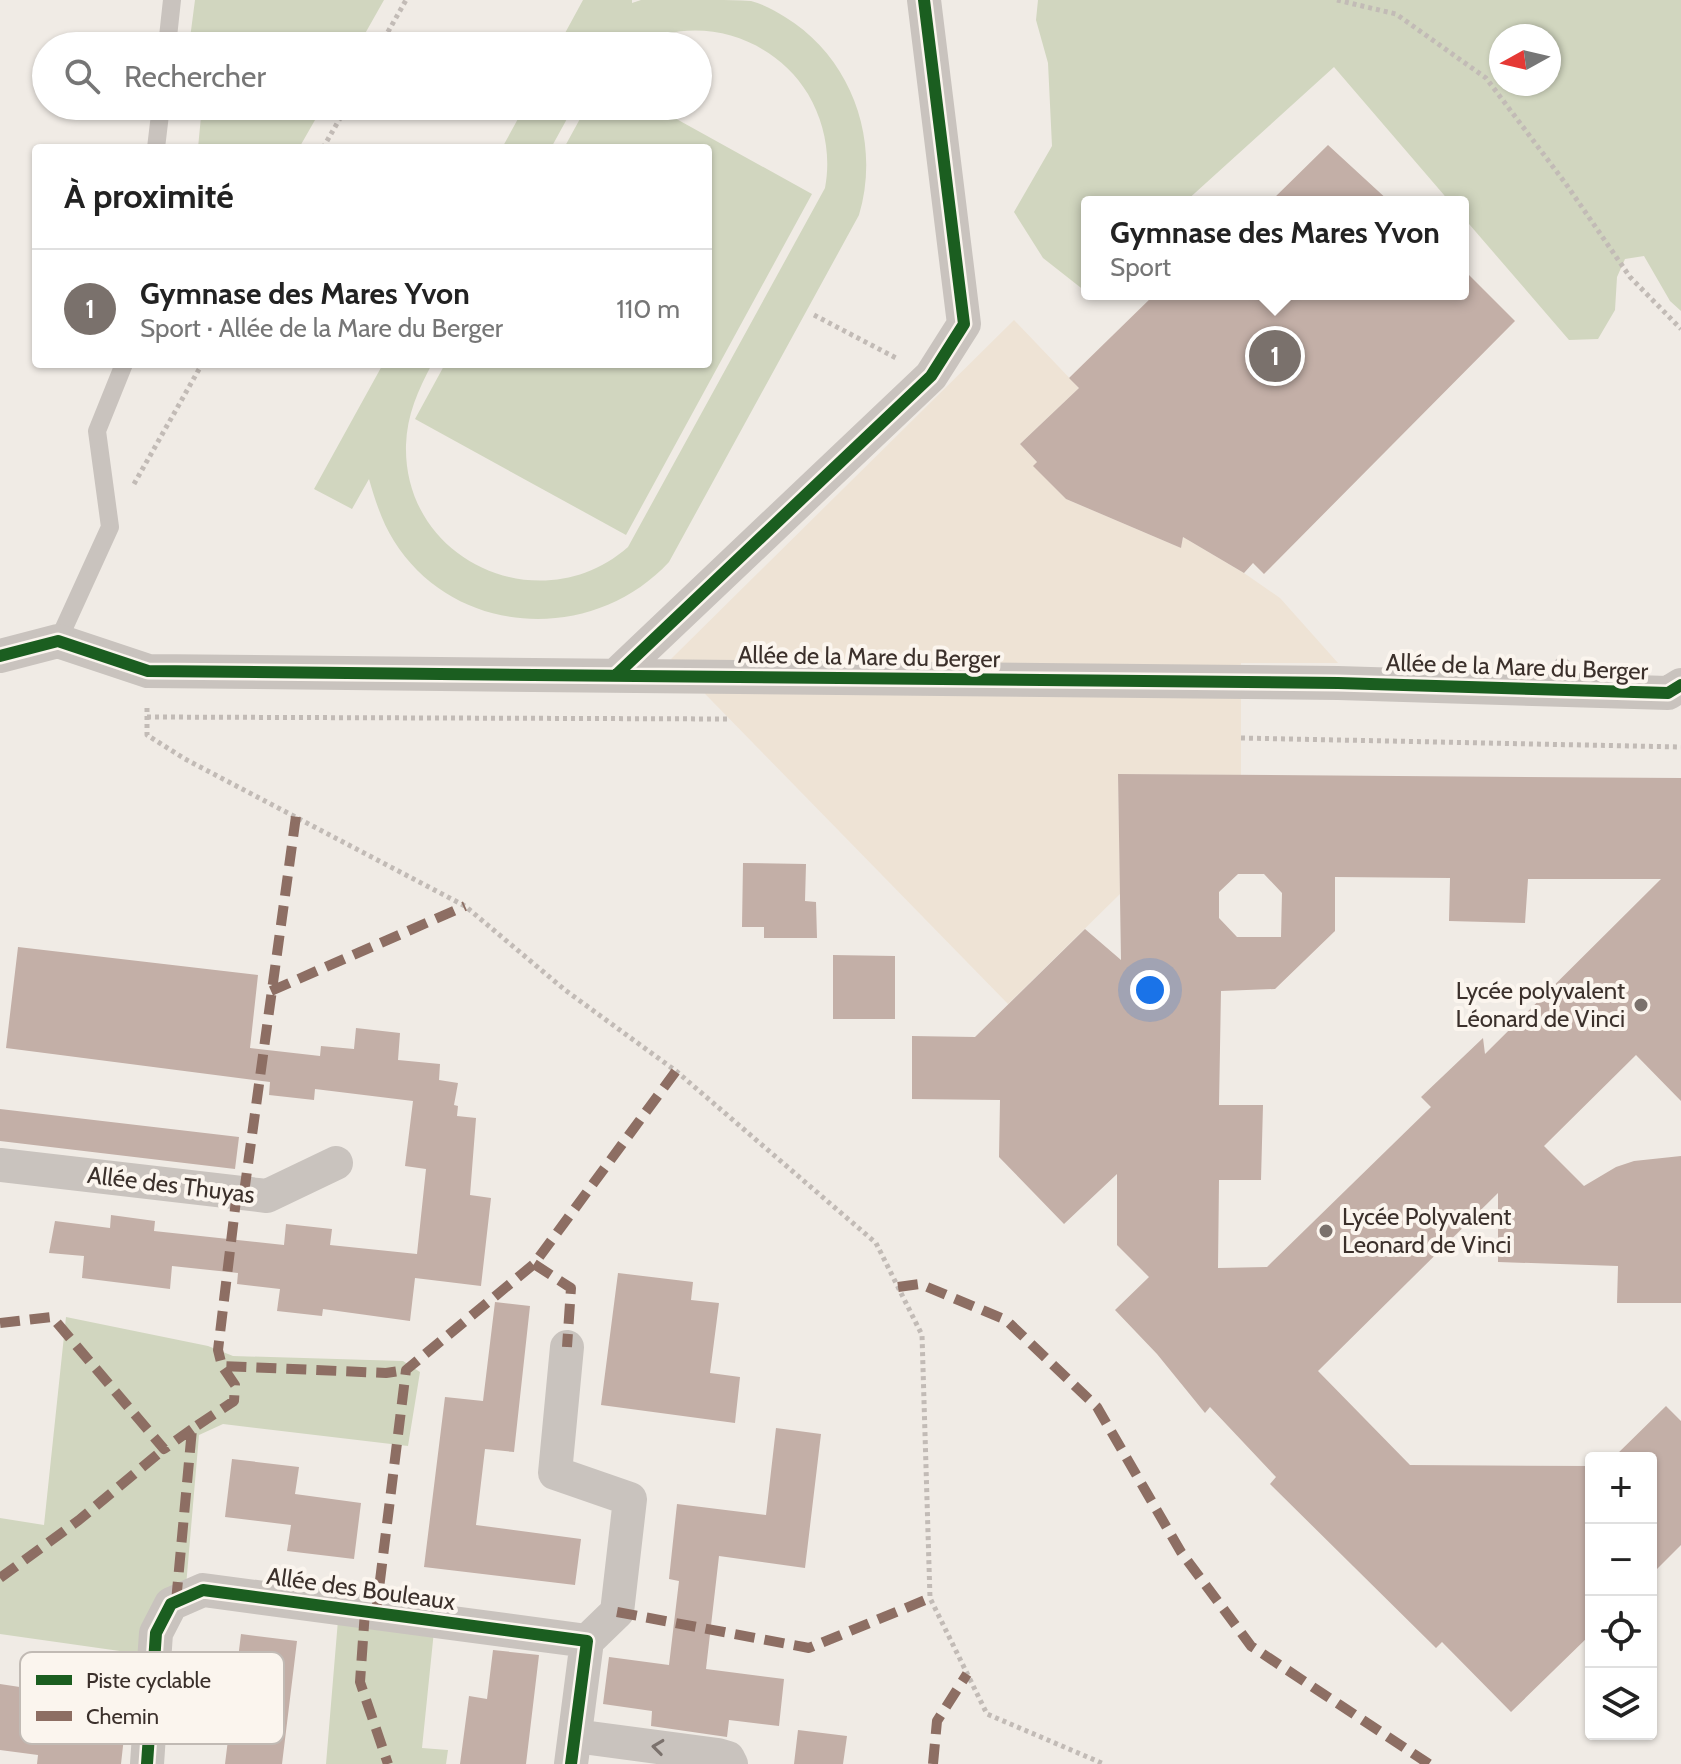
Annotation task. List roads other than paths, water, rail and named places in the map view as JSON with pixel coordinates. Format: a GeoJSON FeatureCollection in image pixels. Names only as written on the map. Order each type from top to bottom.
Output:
{"type":"FeatureCollection","features":[{"type":"Feature","properties":{"kind":"street"},"geometry":{"type":"LineString","coordinates":[[615,676],[931,376],[964,324],[924,0]]}},
{"type":"Feature","properties":{"kind":"street"},"geometry":{"type":"LineString","coordinates":[[0,656],[58,641]]}},
{"type":"Feature","properties":{"kind":"street","name":"Allée de la Mare du Berger"},"geometry":{"type":"LineString","coordinates":[[58,641],[148,671],[615,676],[1426,676],[1560,678],[1668,693],[1681,685]]}},
{"type":"Feature","properties":{"kind":"street","name":"Allée des Thuyas"},"geometry":{"type":"LineString","coordinates":[[0,1165],[267,1196],[336,1163]]}},
{"type":"Feature","properties":{"kind":"street"},"geometry":{"type":"LineString","coordinates":[[567,1347],[555,1473],[630,1499],[617,1612],[587,1641],[573,1750],[718,1755],[728,1758],[731,1764]]}},
{"type":"Feature","properties":{"kind":"street","name":"Allée des Bouleaux"},"geometry":{"type":"LineString","coordinates":[[155,1652],[156,1633],[171,1604],[203,1590],[587,1641]]}},
{"type":"Feature","properties":{"kind":"street","name":"Allée des Bouleaux"},"geometry":{"type":"LineString","coordinates":[[147,1764],[148,1744]]}},
{"type":"Feature","properties":{"kind":"lane"},"geometry":{"type":"LineString","coordinates":[[169,32],[172,0]]}},
{"type":"Feature","properties":{"kind":"lane"},"geometry":{"type":"LineString","coordinates":[[156,144],[159,120]]}},
{"type":"Feature","properties":{"kind":"lane"},"geometry":{"type":"LineString","coordinates":[[58,641],[110,527],[97,431],[122,368]]}},
{"type":"Feature","properties":{"kind":"place","name":"Gymnase des Mares Yvon"},"geometry":{"type":"Point","coordinates":[1275,356]}},
{"type":"Feature","properties":{"kind":"place","name":"Lycée polyvalent Léonard de Vinci"},"geometry":{"type":"Point","coordinates":[1641,1005]}},
{"type":"Feature","properties":{"kind":"place","name":"Lycée Polyvalent Leonard de Vinci"},"geometry":{"type":"Point","coordinates":[1326,1231]}}]}
